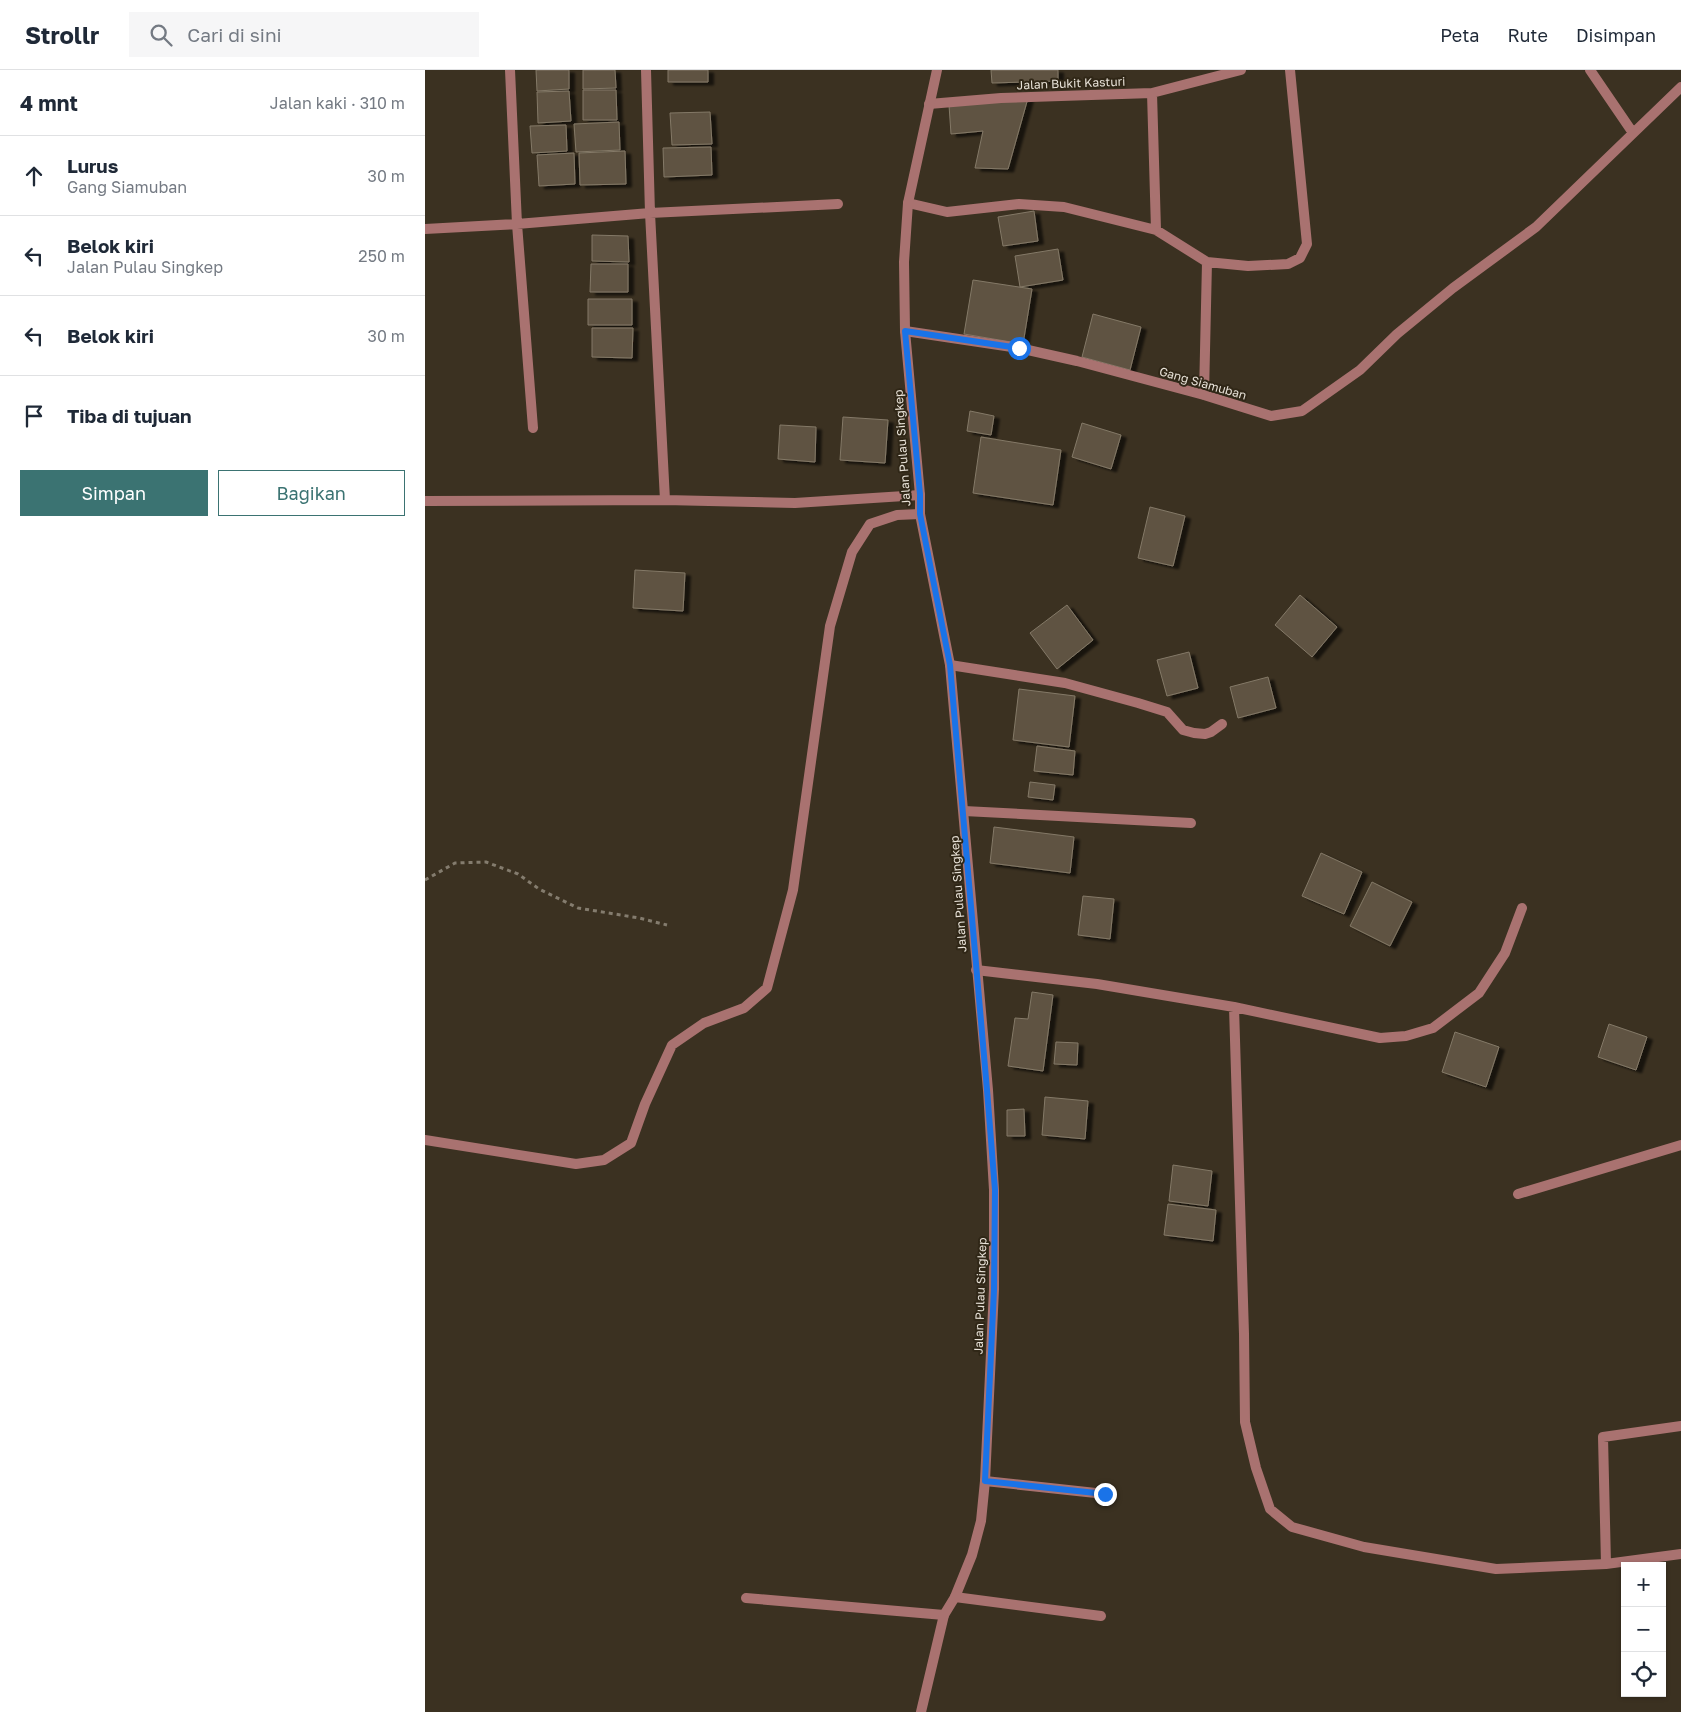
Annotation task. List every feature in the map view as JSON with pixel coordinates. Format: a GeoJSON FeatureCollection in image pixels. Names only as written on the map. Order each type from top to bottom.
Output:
{"type":"FeatureCollection","features":[{"type":"Feature","properties":{"kind":"street"},"geometry":{"type":"LineString","coordinates":[[511,70],[517,224],[533,428]]}},
{"type":"Feature","properties":{"kind":"street"},"geometry":{"type":"LineString","coordinates":[[647,70],[650,213],[665,500]]}},
{"type":"Feature","properties":{"kind":"street","name":"Jalan Pulau Singkep"},"geometry":{"type":"LineString","coordinates":[[921,1712],[944,1615],[955,1597],[971,1555],[981,1521],[985,1481],[994,1290],[995,1190],[950,665],[920,514],[920,494],[905,331],[904,262],[908,203],[937,70]]}},
{"type":"Feature","properties":{"kind":"street","name":"Jalan Bukit Kasturi"},"geometry":{"type":"LineString","coordinates":[[929,104],[1001,98],[1153,94],[1241,70]]}},
{"type":"Feature","properties":{"kind":"street"},"geometry":{"type":"LineString","coordinates":[[908,203],[947,212],[1019,204],[1065,207],[1156,230],[1207,262],[1248,266],[1288,264],[1300,258],[1307,244],[1290,70]]}},
{"type":"Feature","properties":{"kind":"street"},"geometry":{"type":"LineString","coordinates":[[1590,70],[1633,133]]}},
{"type":"Feature","properties":{"kind":"street","name":"Gang Siamuban"},"geometry":{"type":"LineString","coordinates":[[905,331],[1019,348],[1204,395],[1271,416],[1302,411],[1360,370],[1397,334],[1453,288],[1536,227],[1681,87]]}},
{"type":"Feature","properties":{"kind":"street"},"geometry":{"type":"LineString","coordinates":[[1153,94],[1156,230]]}},
{"type":"Feature","properties":{"kind":"street"},"geometry":{"type":"LineString","coordinates":[[425,229],[517,224],[650,213],[838,204]]}},
{"type":"Feature","properties":{"kind":"street"},"geometry":{"type":"LineString","coordinates":[[1204,395],[1207,262]]}},
{"type":"Feature","properties":{"kind":"street"},"geometry":{"type":"LineString","coordinates":[[425,501],[665,500],[795,503],[920,494]]}},
{"type":"Feature","properties":{"kind":"street"},"geometry":{"type":"LineString","coordinates":[[425,1140],[576,1164],[604,1160],[631,1143],[645,1104],[672,1045],[704,1023],[744,1008],[767,988],[793,890],[830,626],[852,552],[870,524],[897,515],[920,514]]}},
{"type":"Feature","properties":{"kind":"street"},"geometry":{"type":"LineString","coordinates":[[950,665],[1065,684],[1138,703],[1167,712],[1183,730],[1205,734],[1222,724]]}},
{"type":"Feature","properties":{"kind":"street"},"geometry":{"type":"LineString","coordinates":[[964,811],[1191,823]]}},
{"type":"Feature","properties":{"kind":"street"},"geometry":{"type":"LineString","coordinates":[[976,970],[1097,984],[1234,1007],[1380,1038],[1406,1036],[1433,1028],[1479,993],[1505,953],[1522,908]]}},
{"type":"Feature","properties":{"kind":"street"},"geometry":{"type":"LineString","coordinates":[[1234,1007],[1245,1422],[1256,1468],[1270,1509],[1292,1527],[1364,1547],[1496,1569],[1607,1564],[1681,1554]]}},
{"type":"Feature","properties":{"kind":"street"},"geometry":{"type":"LineString","coordinates":[[1518,1194],[1681,1145]]}},
{"type":"Feature","properties":{"kind":"street"},"geometry":{"type":"LineString","coordinates":[[1607,1564],[1603,1437],[1681,1426]]}},
{"type":"Feature","properties":{"kind":"street"},"geometry":{"type":"LineString","coordinates":[[985,1481],[1105,1494]]}},
{"type":"Feature","properties":{"kind":"street"},"geometry":{"type":"LineString","coordinates":[[955,1597],[1101,1616]]}},
{"type":"Feature","properties":{"kind":"street"},"geometry":{"type":"LineString","coordinates":[[746,1598],[944,1615]]}},
{"type":"Feature","properties":{"kind":"path"},"geometry":{"type":"LineString","coordinates":[[425,880],[455,864],[486,862],[518,874],[539,889],[577,908],[639,918],[667,925]]}},
{"type":"Feature","properties":{"kind":"building"},"geometry":{"type":"Polygon","coordinates":[[[536,70],[569,70],[569,89],[537,91],[536,70]]]}},
{"type":"Feature","properties":{"kind":"building"},"geometry":{"type":"Polygon","coordinates":[[[583,70],[615,70],[616,88],[583,89],[583,70]]]}},
{"type":"Feature","properties":{"kind":"building"},"geometry":{"type":"Polygon","coordinates":[[[668,70],[708,70],[708,82],[668,82],[668,70]]]}},
{"type":"Feature","properties":{"kind":"building"},"geometry":{"type":"Polygon","coordinates":[[[991,70],[1058,70],[1058,81],[992,83],[991,70]]]}},
{"type":"Feature","properties":{"kind":"building"},"geometry":{"type":"Polygon","coordinates":[[[583,90],[616,90],[617,120],[583,120],[583,90]]]}},
{"type":"Feature","properties":{"kind":"building"},"geometry":{"type":"Polygon","coordinates":[[[569,91],[571,121],[538,123],[537,92],[569,91]]]}},
{"type":"Feature","properties":{"kind":"building"},"geometry":{"type":"Polygon","coordinates":[[[1028,98],[1008,169],[975,168],[983,131],[951,134],[949,105],[1028,98]]]}},
{"type":"Feature","properties":{"kind":"building"},"geometry":{"type":"Polygon","coordinates":[[[710,112],[712,144],[672,145],[670,113],[710,112]]]}},
{"type":"Feature","properties":{"kind":"building"},"geometry":{"type":"Polygon","coordinates":[[[619,122],[620,150],[576,152],[574,124],[619,122]]]}},
{"type":"Feature","properties":{"kind":"building"},"geometry":{"type":"Polygon","coordinates":[[[566,125],[567,151],[532,153],[530,126],[566,125]]]}},
{"type":"Feature","properties":{"kind":"building"},"geometry":{"type":"Polygon","coordinates":[[[711,147],[712,175],[664,177],[663,148],[711,147]]]}},
{"type":"Feature","properties":{"kind":"building"},"geometry":{"type":"Polygon","coordinates":[[[625,151],[626,184],[580,185],[579,153],[625,151]]]}},
{"type":"Feature","properties":{"kind":"building"},"geometry":{"type":"Polygon","coordinates":[[[574,153],[575,184],[539,186],[537,155],[574,153]]]}},
{"type":"Feature","properties":{"kind":"building"},"geometry":{"type":"Polygon","coordinates":[[[1034,211],[1038,241],[1003,246],[998,217],[1034,211]]]}},
{"type":"Feature","properties":{"kind":"building"},"geometry":{"type":"Polygon","coordinates":[[[592,235],[628,236],[629,262],[592,261],[592,235]]]}},
{"type":"Feature","properties":{"kind":"building"},"geometry":{"type":"Polygon","coordinates":[[[1058,249],[1063,280],[1020,287],[1015,256],[1058,249]]]}},
{"type":"Feature","properties":{"kind":"building"},"geometry":{"type":"Polygon","coordinates":[[[591,264],[628,264],[628,292],[590,292],[591,264]]]}},
{"type":"Feature","properties":{"kind":"building"},"geometry":{"type":"Polygon","coordinates":[[[973,280],[1032,289],[1023,344],[964,334],[973,280]]]}},
{"type":"Feature","properties":{"kind":"building"},"geometry":{"type":"Polygon","coordinates":[[[588,299],[632,299],[632,325],[588,325],[588,299]]]}},
{"type":"Feature","properties":{"kind":"building"},"geometry":{"type":"Polygon","coordinates":[[[1093,314],[1141,327],[1130,370],[1082,357],[1093,314]]]}},
{"type":"Feature","properties":{"kind":"building"},"geometry":{"type":"Polygon","coordinates":[[[592,328],[633,328],[632,358],[592,357],[592,328]]]}},
{"type":"Feature","properties":{"kind":"building"},"geometry":{"type":"Polygon","coordinates":[[[970,411],[994,416],[991,435],[967,431],[970,411]]]}},
{"type":"Feature","properties":{"kind":"building"},"geometry":{"type":"Polygon","coordinates":[[[843,417],[888,420],[885,463],[840,460],[843,417]]]}},
{"type":"Feature","properties":{"kind":"building"},"geometry":{"type":"Polygon","coordinates":[[[1082,423],[1121,435],[1111,469],[1072,457],[1082,423]]]}},
{"type":"Feature","properties":{"kind":"building"},"geometry":{"type":"Polygon","coordinates":[[[780,425],[816,427],[815,462],[778,459],[780,425]]]}},
{"type":"Feature","properties":{"kind":"building"},"geometry":{"type":"Polygon","coordinates":[[[981,437],[1061,450],[1053,505],[973,493],[981,437]]]}},
{"type":"Feature","properties":{"kind":"building"},"geometry":{"type":"Polygon","coordinates":[[[1150,507],[1185,516],[1173,566],[1138,558],[1150,507]]]}},
{"type":"Feature","properties":{"kind":"building"},"geometry":{"type":"Polygon","coordinates":[[[635,570],[685,573],[683,611],[633,608],[635,570]]]}},
{"type":"Feature","properties":{"kind":"building"},"geometry":{"type":"Polygon","coordinates":[[[1300,595],[1337,627],[1312,657],[1275,625],[1300,595]]]}},
{"type":"Feature","properties":{"kind":"building"},"geometry":{"type":"Polygon","coordinates":[[[1067,605],[1093,640],[1057,669],[1030,633],[1067,605]]]}},
{"type":"Feature","properties":{"kind":"building"},"geometry":{"type":"Polygon","coordinates":[[[1189,652],[1198,688],[1167,696],[1157,660],[1189,652]]]}},
{"type":"Feature","properties":{"kind":"building"},"geometry":{"type":"Polygon","coordinates":[[[1268,677],[1276,708],[1238,718],[1230,687],[1268,677]]]}},
{"type":"Feature","properties":{"kind":"building"},"geometry":{"type":"Polygon","coordinates":[[[1019,689],[1075,696],[1069,747],[1013,740],[1019,689]]]}},
{"type":"Feature","properties":{"kind":"building"},"geometry":{"type":"Polygon","coordinates":[[[1037,746],[1075,751],[1073,775],[1034,771],[1037,746]]]}},
{"type":"Feature","properties":{"kind":"building"},"geometry":{"type":"Polygon","coordinates":[[[1030,782],[1055,785],[1053,800],[1028,797],[1030,782]]]}},
{"type":"Feature","properties":{"kind":"building"},"geometry":{"type":"Polygon","coordinates":[[[994,827],[1074,837],[1070,873],[990,863],[994,827]]]}},
{"type":"Feature","properties":{"kind":"building"},"geometry":{"type":"Polygon","coordinates":[[[1321,853],[1362,872],[1344,914],[1302,896],[1321,853]]]}},
{"type":"Feature","properties":{"kind":"building"},"geometry":{"type":"Polygon","coordinates":[[[1372,882],[1412,902],[1390,946],[1350,926],[1372,882]]]}},
{"type":"Feature","properties":{"kind":"building"},"geometry":{"type":"Polygon","coordinates":[[[1083,896],[1114,899],[1110,939],[1078,935],[1083,896]]]}},
{"type":"Feature","properties":{"kind":"building"},"geometry":{"type":"Polygon","coordinates":[[[1032,992],[1053,995],[1043,1071],[1008,1066],[1015,1018],[1028,1019],[1032,992]]]}},
{"type":"Feature","properties":{"kind":"building"},"geometry":{"type":"Polygon","coordinates":[[[1609,1024],[1647,1037],[1636,1070],[1598,1057],[1609,1024]]]}},
{"type":"Feature","properties":{"kind":"building"},"geometry":{"type":"Polygon","coordinates":[[[1455,1032],[1499,1047],[1486,1087],[1442,1072],[1455,1032]]]}},
{"type":"Feature","properties":{"kind":"building"},"geometry":{"type":"Polygon","coordinates":[[[1056,1042],[1078,1043],[1077,1065],[1054,1064],[1056,1042]]]}},
{"type":"Feature","properties":{"kind":"building"},"geometry":{"type":"Polygon","coordinates":[[[1045,1097],[1088,1101],[1085,1139],[1042,1135],[1045,1097]]]}},
{"type":"Feature","properties":{"kind":"building"},"geometry":{"type":"Polygon","coordinates":[[[1024,1109],[1025,1136],[1007,1136],[1007,1110],[1024,1109]]]}},
{"type":"Feature","properties":{"kind":"building"},"geometry":{"type":"Polygon","coordinates":[[[1173,1165],[1212,1171],[1208,1206],[1169,1201],[1173,1165]]]}},
{"type":"Feature","properties":{"kind":"building"},"geometry":{"type":"Polygon","coordinates":[[[1168,1204],[1216,1210],[1213,1241],[1164,1235],[1168,1204]]]}},
{"type":"Feature","properties":{"kind":"route"},"geometry":{"type":"LineString","coordinates":[[1019,348],[905,331],[920,494],[920,514],[950,665],[995,1190],[994,1290],[985,1481],[1105,1494]]}}]}
